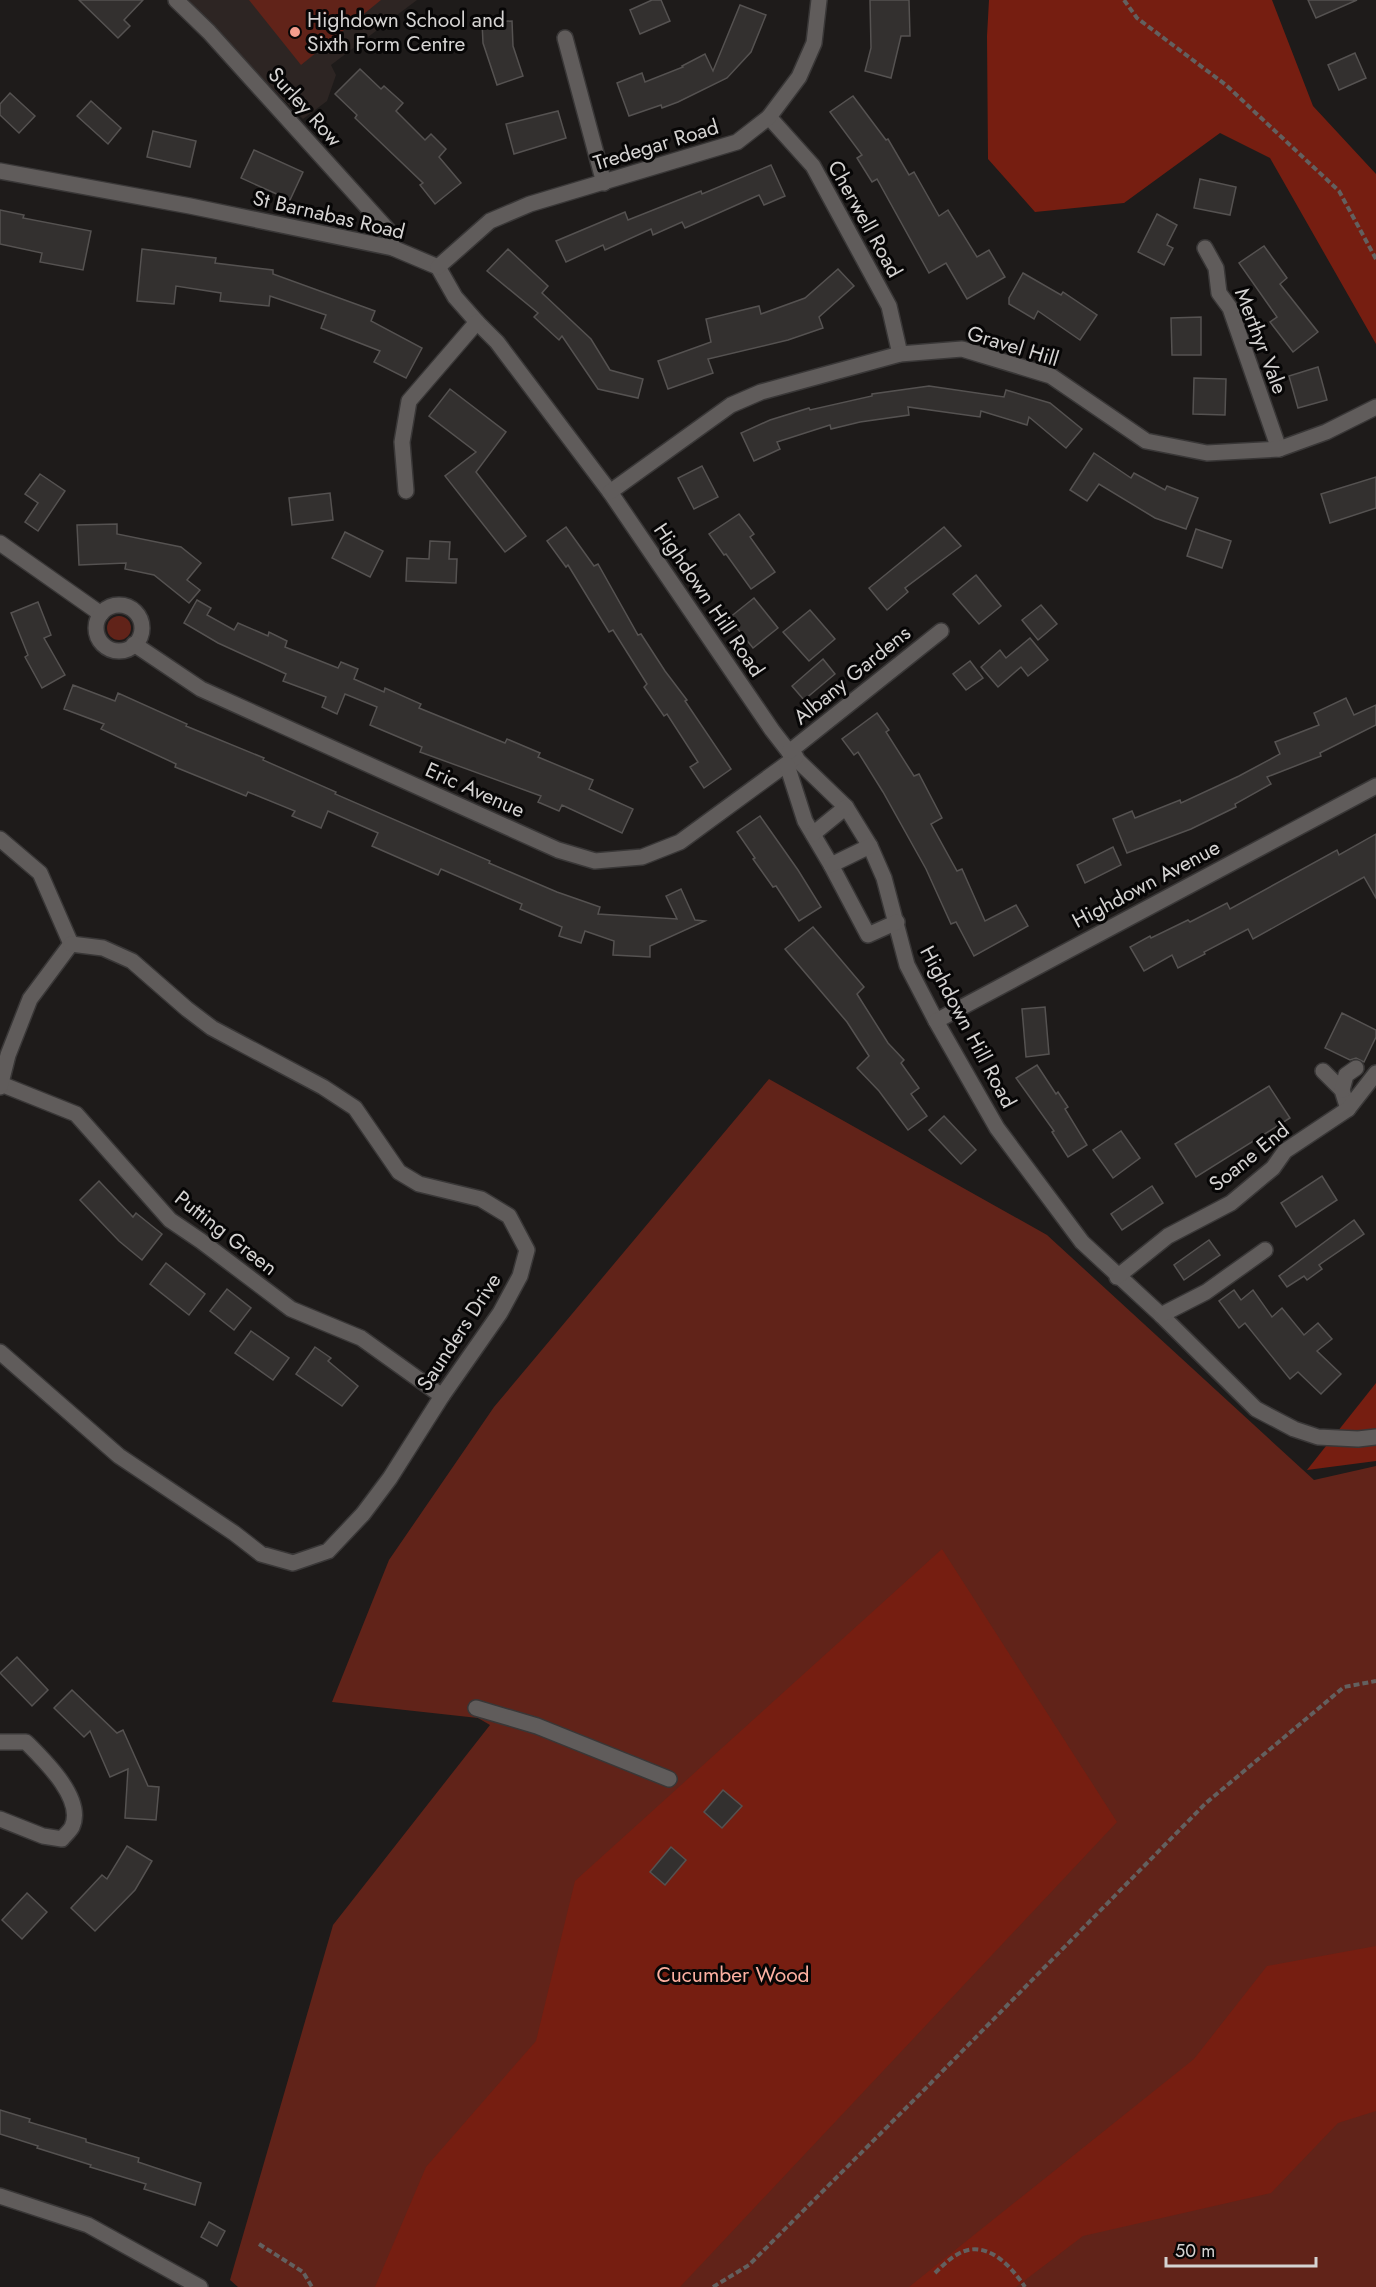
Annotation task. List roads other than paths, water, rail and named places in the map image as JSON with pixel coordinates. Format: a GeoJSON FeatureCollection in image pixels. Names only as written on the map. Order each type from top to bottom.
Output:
{"type":"FeatureCollection","features":[{"type":"Feature","properties":{"kind":"street","name":"Surley Row"},"geometry":{"type":"LineString","coordinates":[[176,0],[209,32],[388,230],[393,248]]}},
{"type":"Feature","properties":{"kind":"street","name":"Tredegar Road"},"geometry":{"type":"LineString","coordinates":[[438,267],[490,221],[530,204],[737,142],[769,117],[799,76],[814,43],[819,0]]}},
{"type":"Feature","properties":{"kind":"street"},"geometry":{"type":"LineString","coordinates":[[565,38],[604,183]]}},
{"type":"Feature","properties":{"kind":"street","name":"Cherwell Road"},"geometry":{"type":"LineString","coordinates":[[769,117],[813,166],[889,306],[900,354]]}},
{"type":"Feature","properties":{"kind":"street","name":"St Barnabas Road"},"geometry":{"type":"LineString","coordinates":[[0,171],[190,206],[393,248],[438,267]]}},
{"type":"Feature","properties":{"kind":"street","name":"Merthyr Vale"},"geometry":{"type":"LineString","coordinates":[[1205,248],[1216,268],[1219,293],[1230,308],[1279,449]]}},
{"type":"Feature","properties":{"kind":"street"},"geometry":{"type":"LineString","coordinates":[[438,267],[455,297],[497,342],[610,492]]}},
{"type":"Feature","properties":{"kind":"street"},"geometry":{"type":"LineString","coordinates":[[405,491],[402,442],[409,401],[477,322]]}},
{"type":"Feature","properties":{"kind":"street","name":"Gravel Hill"},"geometry":{"type":"LineString","coordinates":[[610,492],[731,405],[761,393],[900,354],[962,349],[1051,376],[1146,441],[1207,453],[1279,449],[1326,432],[1376,407]]}},
{"type":"Feature","properties":{"kind":"street","name":"Highdown Hill Road"},"geometry":{"type":"LineString","coordinates":[[610,492],[791,758],[846,807],[870,846],[884,878],[907,966],[936,1021],[997,1128],[1082,1242],[1161,1315],[1256,1409],[1294,1429],[1318,1437],[1358,1439],[1376,1437]]}},
{"type":"Feature","properties":{"kind":"street"},"geometry":{"type":"LineString","coordinates":[[6,547],[101,614]]}},
{"type":"Feature","properties":{"kind":"street"},"geometry":{"type":"LineString","coordinates":[[120,605],[134,611],[141,624],[141,632],[134,644],[128,649],[113,650],[100,642],[96,628],[101,614],[106,609],[120,605]]}},
{"type":"Feature","properties":{"kind":"street","name":"Albany Gardens"},"geometry":{"type":"LineString","coordinates":[[791,758],[941,631]]}},
{"type":"Feature","properties":{"kind":"street","name":"Eric Avenue"},"geometry":{"type":"LineString","coordinates":[[134,644],[201,689],[558,850],[595,861],[642,857],[680,842],[791,758]]}},
{"type":"Feature","properties":{"kind":"street"},"geometry":{"type":"LineString","coordinates":[[791,758],[804,821],[831,865],[868,935],[897,922]]}},
{"type":"Feature","properties":{"kind":"street","name":"Highdown Avenue"},"geometry":{"type":"LineString","coordinates":[[936,1021],[1376,786]]}},
{"type":"Feature","properties":{"kind":"street"},"geometry":{"type":"LineString","coordinates":[[813,834],[846,807]]}},
{"type":"Feature","properties":{"kind":"street"},"geometry":{"type":"LineString","coordinates":[[0,839],[40,873],[71,944],[30,999],[4,1052],[0,1085]]}},
{"type":"Feature","properties":{"kind":"street"},"geometry":{"type":"LineString","coordinates":[[831,865],[870,846]]}},
{"type":"Feature","properties":{"kind":"street","name":"Saunders Drive"},"geometry":{"type":"LineString","coordinates":[[0,1352],[119,1456],[234,1533],[261,1554],[293,1563],[328,1551],[363,1514],[412,1446],[442,1396],[500,1313],[520,1276],[527,1250],[509,1216],[482,1199],[419,1184],[399,1172],[355,1108],[323,1087],[212,1028],[132,961],[104,948],[71,944]]}},
{"type":"Feature","properties":{"kind":"street"},"geometry":{"type":"LineString","coordinates":[[1342,1090],[1346,1075],[1356,1068]]}},
{"type":"Feature","properties":{"kind":"street"},"geometry":{"type":"LineString","coordinates":[[1323,1071],[1342,1090],[1348,1109]]}},
{"type":"Feature","properties":{"kind":"street","name":"Soane End"},"geometry":{"type":"LineString","coordinates":[[1118,1277],[1168,1236],[1231,1203],[1273,1168],[1285,1151],[1348,1109],[1376,1073]]}},
{"type":"Feature","properties":{"kind":"street","name":"Putting Green"},"geometry":{"type":"LineString","coordinates":[[0,1085],[76,1114],[170,1220],[291,1309],[361,1338],[442,1396]]}},
{"type":"Feature","properties":{"kind":"street"},"geometry":{"type":"LineString","coordinates":[[1161,1315],[1206,1292],[1265,1250]]}},
{"type":"Feature","properties":{"kind":"street"},"geometry":{"type":"LineString","coordinates":[[476,1708],[537,1726],[669,1779]]}},
{"type":"Feature","properties":{"kind":"street"},"geometry":{"type":"LineString","coordinates":[[0,1742],[26,1742],[56,1772],[73,1804],[72,1826],[62,1839],[43,1836],[0,1819]]}},
{"type":"Feature","properties":{"kind":"street"},"geometry":{"type":"LineString","coordinates":[[0,2196],[88,2225],[200,2287]]}},
{"type":"Feature","properties":{"kind":"place","name":"Highdown School and Sixth Form Centre"},"geometry":{"type":"Point","coordinates":[295,32]}},
{"type":"Feature","properties":{"kind":"park label","name":"Cucumber Wood"},"geometry":{"type":"Point","coordinates":[733,1975]}}]}
